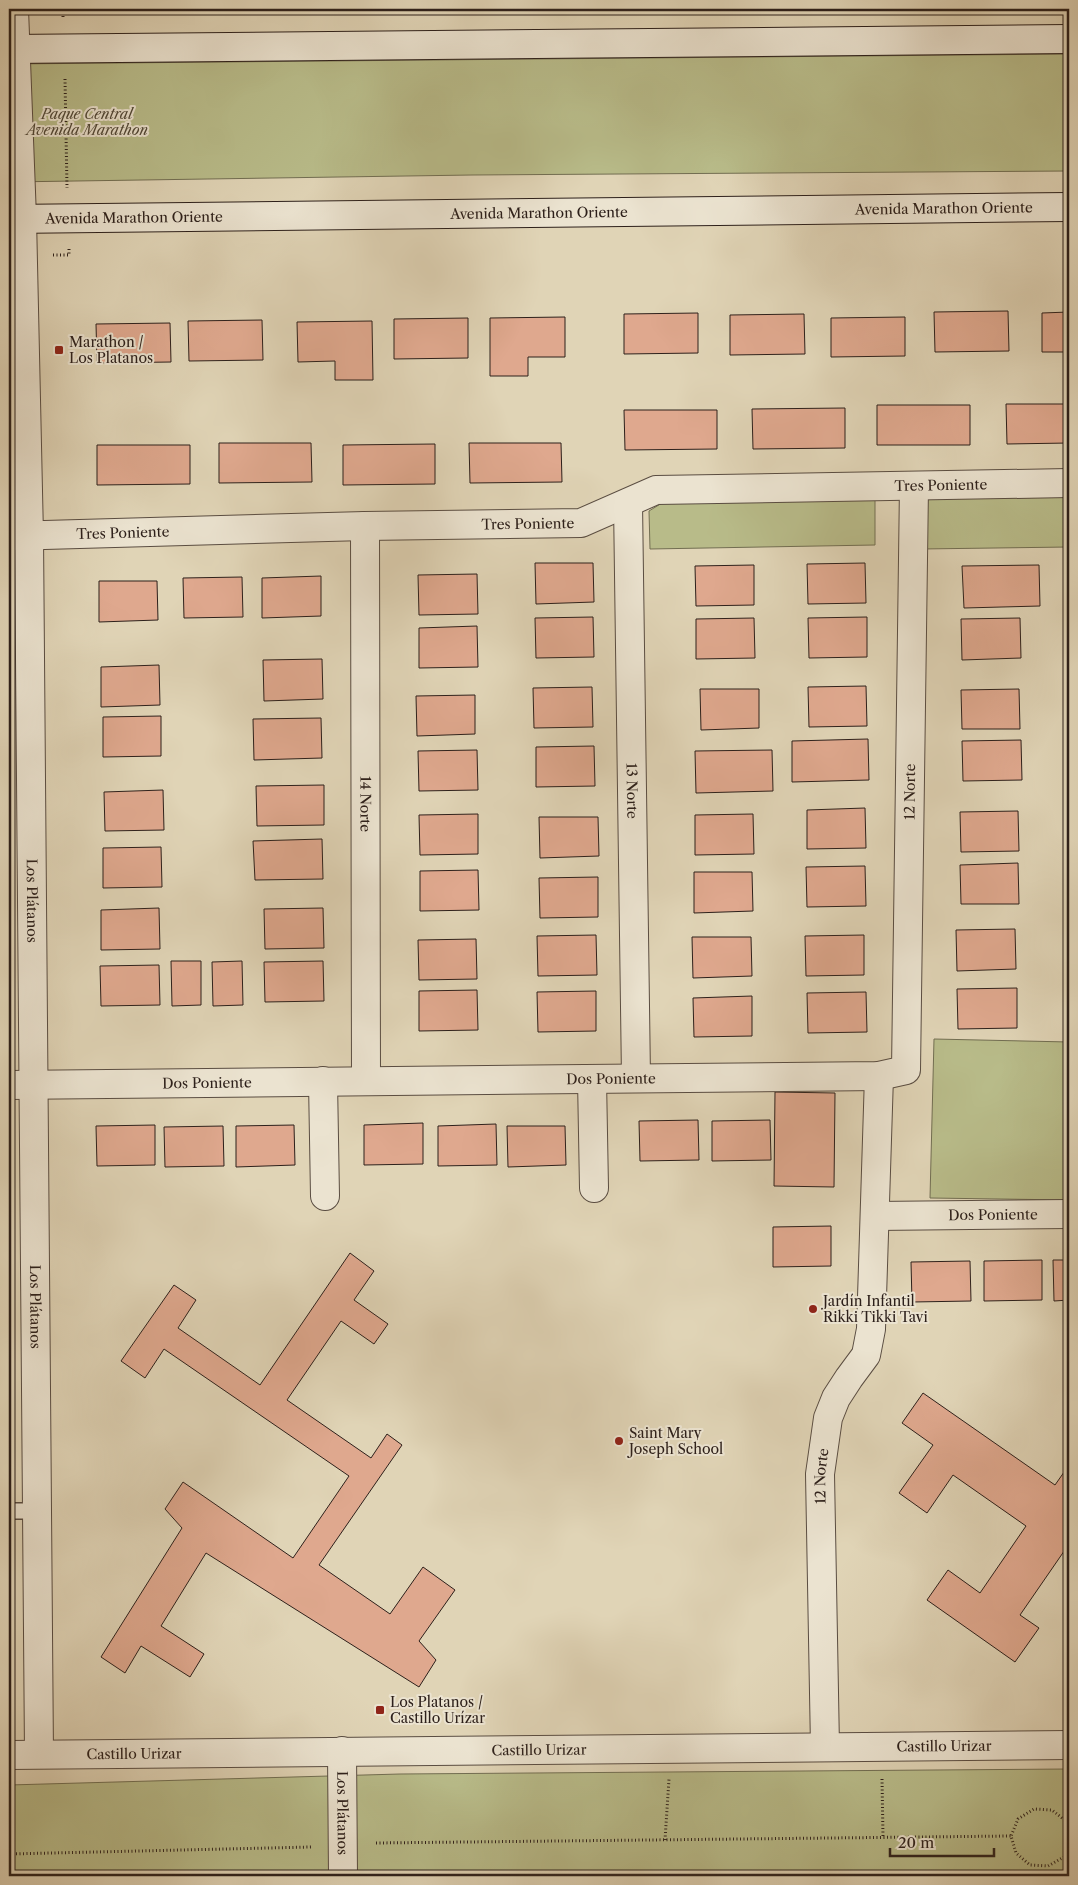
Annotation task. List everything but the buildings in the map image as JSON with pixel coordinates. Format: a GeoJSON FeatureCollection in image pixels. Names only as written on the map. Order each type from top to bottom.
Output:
{"type":"FeatureCollection","features":[{"type":"Feature","properties":{"kind":"street","name":"Los Plátanos"},"geometry":{"type":"LineString","coordinates":[[14,9],[12,49],[19,536],[21,1085],[38,1511],[40,1754]]}},
{"type":"Feature","properties":{"kind":"street"},"geometry":{"type":"LineString","coordinates":[[12,49],[1069,39]]}},
{"type":"Feature","properties":{"kind":"street","name":"Avenida Marathon Oriente"},"geometry":{"type":"LineString","coordinates":[[15,219],[1069,207]]}},
{"type":"Feature","properties":{"kind":"street","name":"Tres Poniente"},"geometry":{"type":"LineString","coordinates":[[19,536],[365,526],[581,523],[656,490],[1069,483]]}},
{"type":"Feature","properties":{"kind":"street","name":"12 Norte"},"geometry":{"type":"LineString","coordinates":[[879,1076],[906,1070],[914,486]]}},
{"type":"Feature","properties":{"kind":"street","name":"13 Norte"},"geometry":{"type":"LineString","coordinates":[[628,503],[636,1078]]}},
{"type":"Feature","properties":{"kind":"street","name":"14 Norte"},"geometry":{"type":"LineString","coordinates":[[365,526],[366,1081]]}},
{"type":"Feature","properties":{"kind":"street"},"geometry":{"type":"LineString","coordinates":[[875,1216],[879,1076]]}},
{"type":"Feature","properties":{"kind":"street","name":"Dos Poniente"},"geometry":{"type":"LineString","coordinates":[[21,1085],[879,1076]]}},
{"type":"Feature","properties":{"kind":"street"},"geometry":{"type":"LineString","coordinates":[[592,1078],[594,1188]]}},
{"type":"Feature","properties":{"kind":"street"},"geometry":{"type":"LineString","coordinates":[[323,1081],[325,1196]]}},
{"type":"Feature","properties":{"kind":"street","name":"Dos Poniente"},"geometry":{"type":"LineString","coordinates":[[875,1216],[1069,1214]]}},
{"type":"Feature","properties":{"kind":"street","name":"12 Norte"},"geometry":{"type":"LineString","coordinates":[[825,1747],[820,1474],[828,1418],[836,1398],[848,1378],[866,1355],[871,1329],[875,1216]]}},
{"type":"Feature","properties":{"kind":"street","name":"Castillo Urizar"},"geometry":{"type":"LineString","coordinates":[[9,1755],[1069,1745]]}},
{"type":"Feature","properties":{"kind":"street","name":"Los Plátanos"},"geometry":{"type":"LineString","coordinates":[[342,1751],[343,1876]]}},
{"type":"Feature","properties":{"kind":"lane"},"geometry":{"type":"LineString","coordinates":[[9,1511],[38,1511]]}},
{"type":"Feature","properties":{"kind":"path"},"geometry":{"type":"LineString","coordinates":[[63,9],[68,218]]}},
{"type":"Feature","properties":{"kind":"path"},"geometry":{"type":"LineString","coordinates":[[881,1746],[884,1837]]}},
{"type":"Feature","properties":{"kind":"path"},"geometry":{"type":"LineString","coordinates":[[665,1840],[671,1748]]}},
{"type":"Feature","properties":{"kind":"path"},"geometry":{"type":"LineString","coordinates":[[1069,1833],[1067,1822],[1052,1810],[1034,1809],[1018,1818],[1012,1836],[1016,1853],[1030,1865],[1048,1866],[1064,1857],[1069,1844]]}},
{"type":"Feature","properties":{"kind":"path"},"geometry":{"type":"LineString","coordinates":[[376,1843],[1012,1836]]}},
{"type":"Feature","properties":{"kind":"path"},"geometry":{"type":"LineString","coordinates":[[9,1854],[314,1847]]}},
{"type":"Feature","properties":{"kind":"green space","name":"Paque Central Avenida Marathon"},"geometry":{"type":"Polygon","coordinates":[[[1069,54],[1069,171],[472,175],[9,182],[9,64],[1069,54]]]}},
{"type":"Feature","properties":{"kind":"green space"},"geometry":{"type":"Polygon","coordinates":[[[875,495],[875,545],[650,549],[649,511],[670,498],[875,495]]]}},
{"type":"Feature","properties":{"kind":"green space"},"geometry":{"type":"Polygon","coordinates":[[[1069,497],[1069,547],[921,549],[921,499],[1069,497]]]}},
{"type":"Feature","properties":{"kind":"green space"},"geometry":{"type":"Polygon","coordinates":[[[934,1039],[1069,1042],[1069,1200],[930,1198],[934,1039]]]}},
{"type":"Feature","properties":{"kind":"green space"},"geometry":{"type":"Polygon","coordinates":[[[1069,1769],[1069,1876],[9,1876],[9,1785],[400,1774],[1069,1769]]]}},
{"type":"Feature","properties":{"kind":"place","name":"Marathon / Los Platanos"},"geometry":{"type":"Point","coordinates":[59,350]}},
{"type":"Feature","properties":{"kind":"place","name":"Jardín Infantil Rikki Tikki Tavi"},"geometry":{"type":"Point","coordinates":[813,1309]}},
{"type":"Feature","properties":{"kind":"place","name":"Saint Mary Joseph School"},"geometry":{"type":"Point","coordinates":[619,1441]}},
{"type":"Feature","properties":{"kind":"place","name":"Los Platanos / Castillo Urízar"},"geometry":{"type":"Point","coordinates":[380,1710]}}]}
